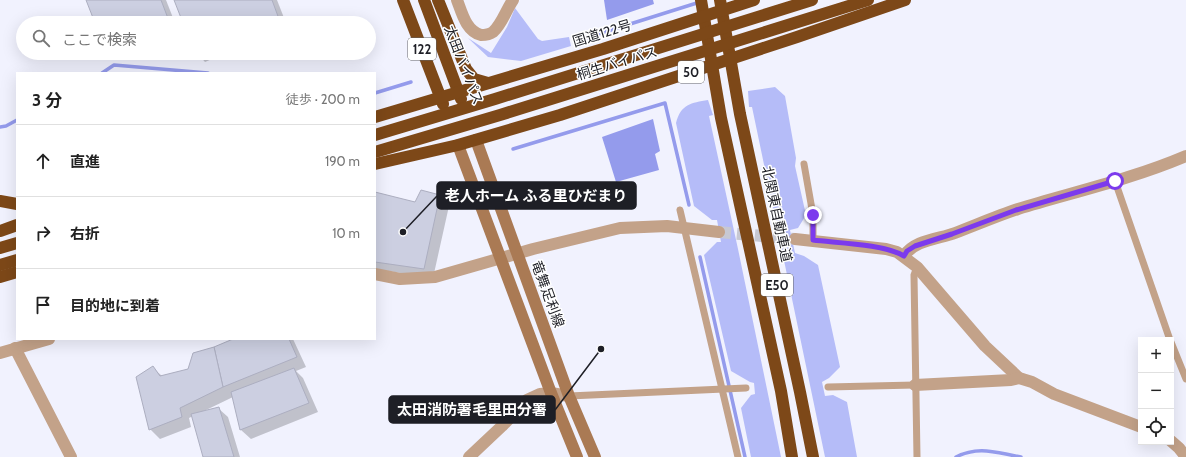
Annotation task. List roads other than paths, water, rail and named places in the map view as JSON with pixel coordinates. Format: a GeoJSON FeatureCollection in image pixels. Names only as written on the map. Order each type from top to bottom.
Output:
{"type":"FeatureCollection","features":[{"type":"Feature","properties":{"kind":"highway","name":"122"},"geometry":{"type":"LineString","coordinates":[[403,0],[458,145]]}},
{"type":"Feature","properties":{"kind":"highway","name":"太田バイパス"},"geometry":{"type":"LineString","coordinates":[[424,0],[476,140]]}},
{"type":"Feature","properties":{"kind":"highway"},"geometry":{"type":"LineString","coordinates":[[438,0],[466,70],[474,79],[488,83]]}},
{"type":"Feature","properties":{"kind":"highway","name":"E50"},"geometry":{"type":"LineString","coordinates":[[701,0],[721,118],[781,391],[792,457]]}},
{"type":"Feature","properties":{"kind":"highway","name":"北関東自動車道"},"geometry":{"type":"LineString","coordinates":[[720,0],[740,114],[813,457]]}},
{"type":"Feature","properties":{"kind":"highway","name":"国道122号"},"geometry":{"type":"LineString","coordinates":[[376,117],[603,49],[754,0]]}},
{"type":"Feature","properties":{"kind":"highway","name":"桐生バイパス"},"geometry":{"type":"LineString","coordinates":[[376,135],[812,0]]}},
{"type":"Feature","properties":{"kind":"highway","name":"桐生バイパス"},"geometry":{"type":"LineString","coordinates":[[376,152],[500,115],[868,0]]}},
{"type":"Feature","properties":{"kind":"highway","name":"50"},"geometry":{"type":"LineString","coordinates":[[376,164],[458,145],[560,115],[905,0]]}},
{"type":"Feature","properties":{"kind":"highway"},"geometry":{"type":"LineString","coordinates":[[0,201],[16,204]]}},
{"type":"Feature","properties":{"kind":"highway"},"geometry":{"type":"LineString","coordinates":[[0,231],[16,225]]}},
{"type":"Feature","properties":{"kind":"highway"},"geometry":{"type":"LineString","coordinates":[[0,248],[16,243]]}},
{"type":"Feature","properties":{"kind":"highway"},"geometry":{"type":"LineString","coordinates":[[0,265],[16,260]]}},
{"type":"Feature","properties":{"kind":"highway"},"geometry":{"type":"LineString","coordinates":[[0,276],[16,272]]}},
{"type":"Feature","properties":{"kind":"main road","name":"竜舞足利線"},"geometry":{"type":"LineString","coordinates":[[476,140],[570,396],[595,457]]}},
{"type":"Feature","properties":{"kind":"main road"},"geometry":{"type":"LineString","coordinates":[[458,145],[551,393],[577,457]]}},
{"type":"Feature","properties":{"kind":"street"},"geometry":{"type":"LineString","coordinates":[[457,0],[470,29],[484,35],[493,31],[513,0]]}},
{"type":"Feature","properties":{"kind":"street"},"geometry":{"type":"LineString","coordinates":[[904,256],[907,251],[915,246],[1016,210],[1115,181],[1186,156]]}},
{"type":"Feature","properties":{"kind":"street"},"geometry":{"type":"LineString","coordinates":[[376,274],[400,278],[435,277],[620,228],[667,226],[719,232]]}},
{"type":"Feature","properties":{"kind":"street"},"geometry":{"type":"LineString","coordinates":[[795,239],[886,249],[898,252],[917,267],[985,346],[1020,378],[1032,382],[1054,394],[1138,426]]}},
{"type":"Feature","properties":{"kind":"street"},"geometry":{"type":"LineString","coordinates":[[0,353],[45,340]]}},
{"type":"Feature","properties":{"kind":"street"},"geometry":{"type":"LineString","coordinates":[[14,348],[71,457]]}},
{"type":"Feature","properties":{"kind":"street"},"geometry":{"type":"LineString","coordinates":[[916,385],[1011,380],[1020,378]]}},
{"type":"Feature","properties":{"kind":"street"},"geometry":{"type":"LineString","coordinates":[[469,457],[527,400],[540,394],[551,393],[570,396]]}},
{"type":"Feature","properties":{"kind":"street"},"geometry":{"type":"LineString","coordinates":[[1174,444],[1186,457]]}},
{"type":"Feature","properties":{"kind":"lane"},"geometry":{"type":"LineString","coordinates":[[804,164],[813,215],[813,240]]}},
{"type":"Feature","properties":{"kind":"lane"},"geometry":{"type":"LineString","coordinates":[[1115,181],[1170,337]]}},
{"type":"Feature","properties":{"kind":"lane"},"geometry":{"type":"LineString","coordinates":[[680,210],[738,457]]}},
{"type":"Feature","properties":{"kind":"lane"},"geometry":{"type":"LineString","coordinates":[[917,267],[914,275],[917,457]]}},
{"type":"Feature","properties":{"kind":"lane"},"geometry":{"type":"LineString","coordinates":[[1174,349],[1186,379]]}},
{"type":"Feature","properties":{"kind":"lane"},"geometry":{"type":"LineString","coordinates":[[828,387],[916,385]]}},
{"type":"Feature","properties":{"kind":"lane"},"geometry":{"type":"LineString","coordinates":[[570,396],[746,388]]}},
{"type":"Feature","properties":{"kind":"waterway"},"geometry":{"type":"LineString","coordinates":[[576,41],[700,2]]}},
{"type":"Feature","properties":{"kind":"waterway"},"geometry":{"type":"LineString","coordinates":[[104,72],[114,65],[196,72]]}},
{"type":"Feature","properties":{"kind":"waterway"},"geometry":{"type":"LineString","coordinates":[[376,93],[411,82]]}},
{"type":"Feature","properties":{"kind":"waterway"},"geometry":{"type":"LineString","coordinates":[[513,149],[665,103],[689,205]]}},
{"type":"Feature","properties":{"kind":"waterway"},"geometry":{"type":"LineString","coordinates":[[0,127],[6,126],[16,121]]}},
{"type":"Feature","properties":{"kind":"waterway"},"geometry":{"type":"LineString","coordinates":[[700,257],[745,457]]}},
{"type":"Feature","properties":{"kind":"waterway"},"geometry":{"type":"LineString","coordinates":[[956,457],[972,451],[988,451],[1021,457]]}},
{"type":"Feature","properties":{"kind":"tunnel"},"geometry":{"type":"LineString","coordinates":[[719,232],[795,239]]}},
{"type":"Feature","properties":{"kind":"place","name":"老人ホーム ふる里ひだまり"},"geometry":{"type":"Point","coordinates":[403,232]}},
{"type":"Feature","properties":{"kind":"place","name":"太田消防署毛里田分署"},"geometry":{"type":"Point","coordinates":[601,349]}}]}
